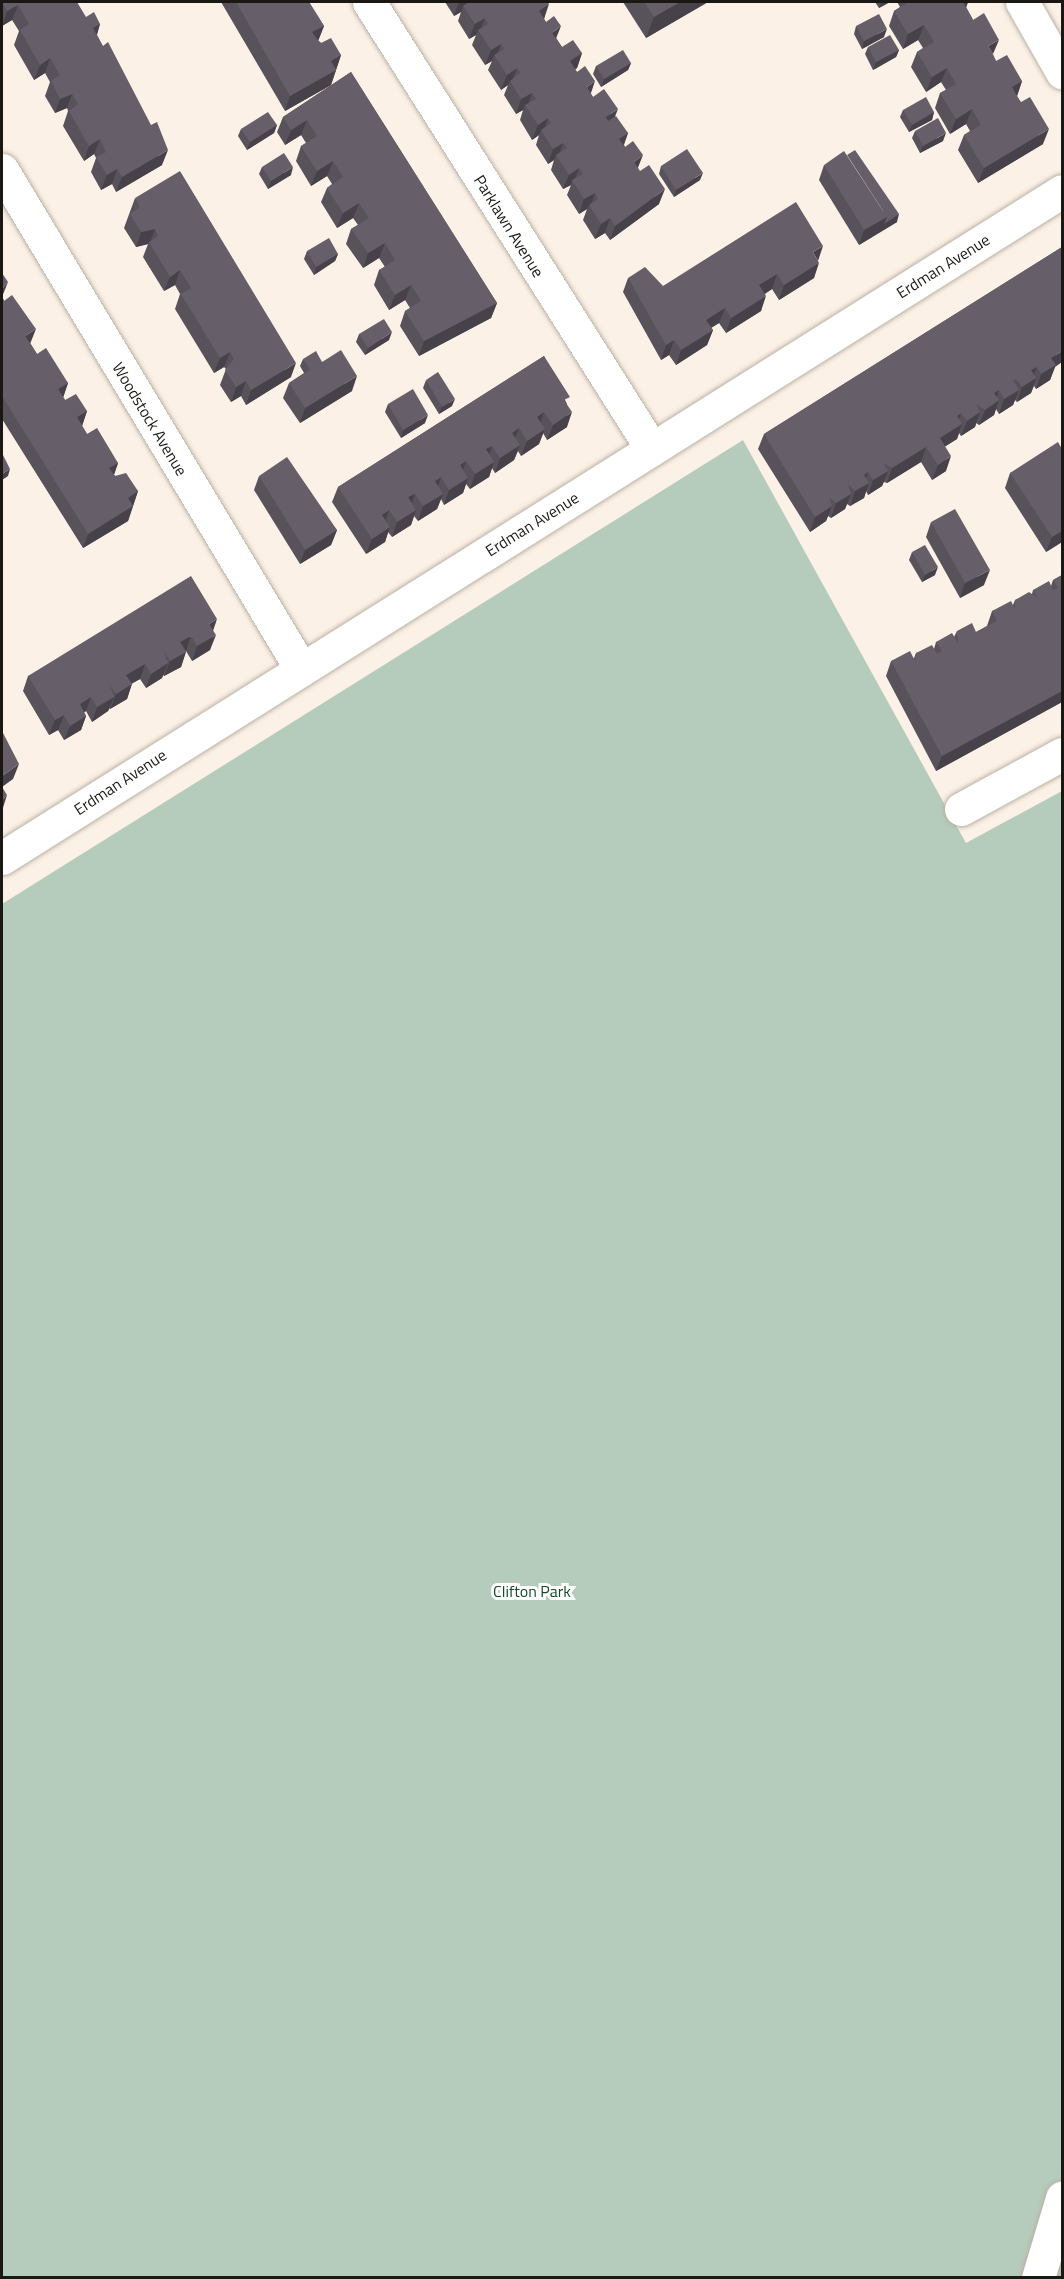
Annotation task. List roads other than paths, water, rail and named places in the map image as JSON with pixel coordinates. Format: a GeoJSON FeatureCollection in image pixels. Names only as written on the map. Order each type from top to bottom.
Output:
{"type":"FeatureCollection","features":[{"type":"Feature","properties":{"kind":"street","name":"Parklawn Avenue"},"geometry":{"type":"LineString","coordinates":[[369,2],[652,449]]}},
{"type":"Feature","properties":{"kind":"street"},"geometry":{"type":"LineString","coordinates":[[1022,2],[1062,72]]}},
{"type":"Feature","properties":{"kind":"street","name":"Woodstock Avenue"},"geometry":{"type":"LineString","coordinates":[[2,170],[300,667]]}},
{"type":"Feature","properties":{"kind":"street","name":"Erdman Avenue"},"geometry":{"type":"LineString","coordinates":[[2,858],[300,667],[1062,191]]}},
{"type":"Feature","properties":{"kind":"street"},"geometry":{"type":"LineString","coordinates":[[961,809],[1062,754]]}},
{"type":"Feature","properties":{"kind":"street"},"geometry":{"type":"LineString","coordinates":[[1038,2277],[1062,2198]]}},
{"type":"Feature","properties":{"kind":"park label","name":"Clifton Park"},"geometry":{"type":"Point","coordinates":[532,1591]}}]}
